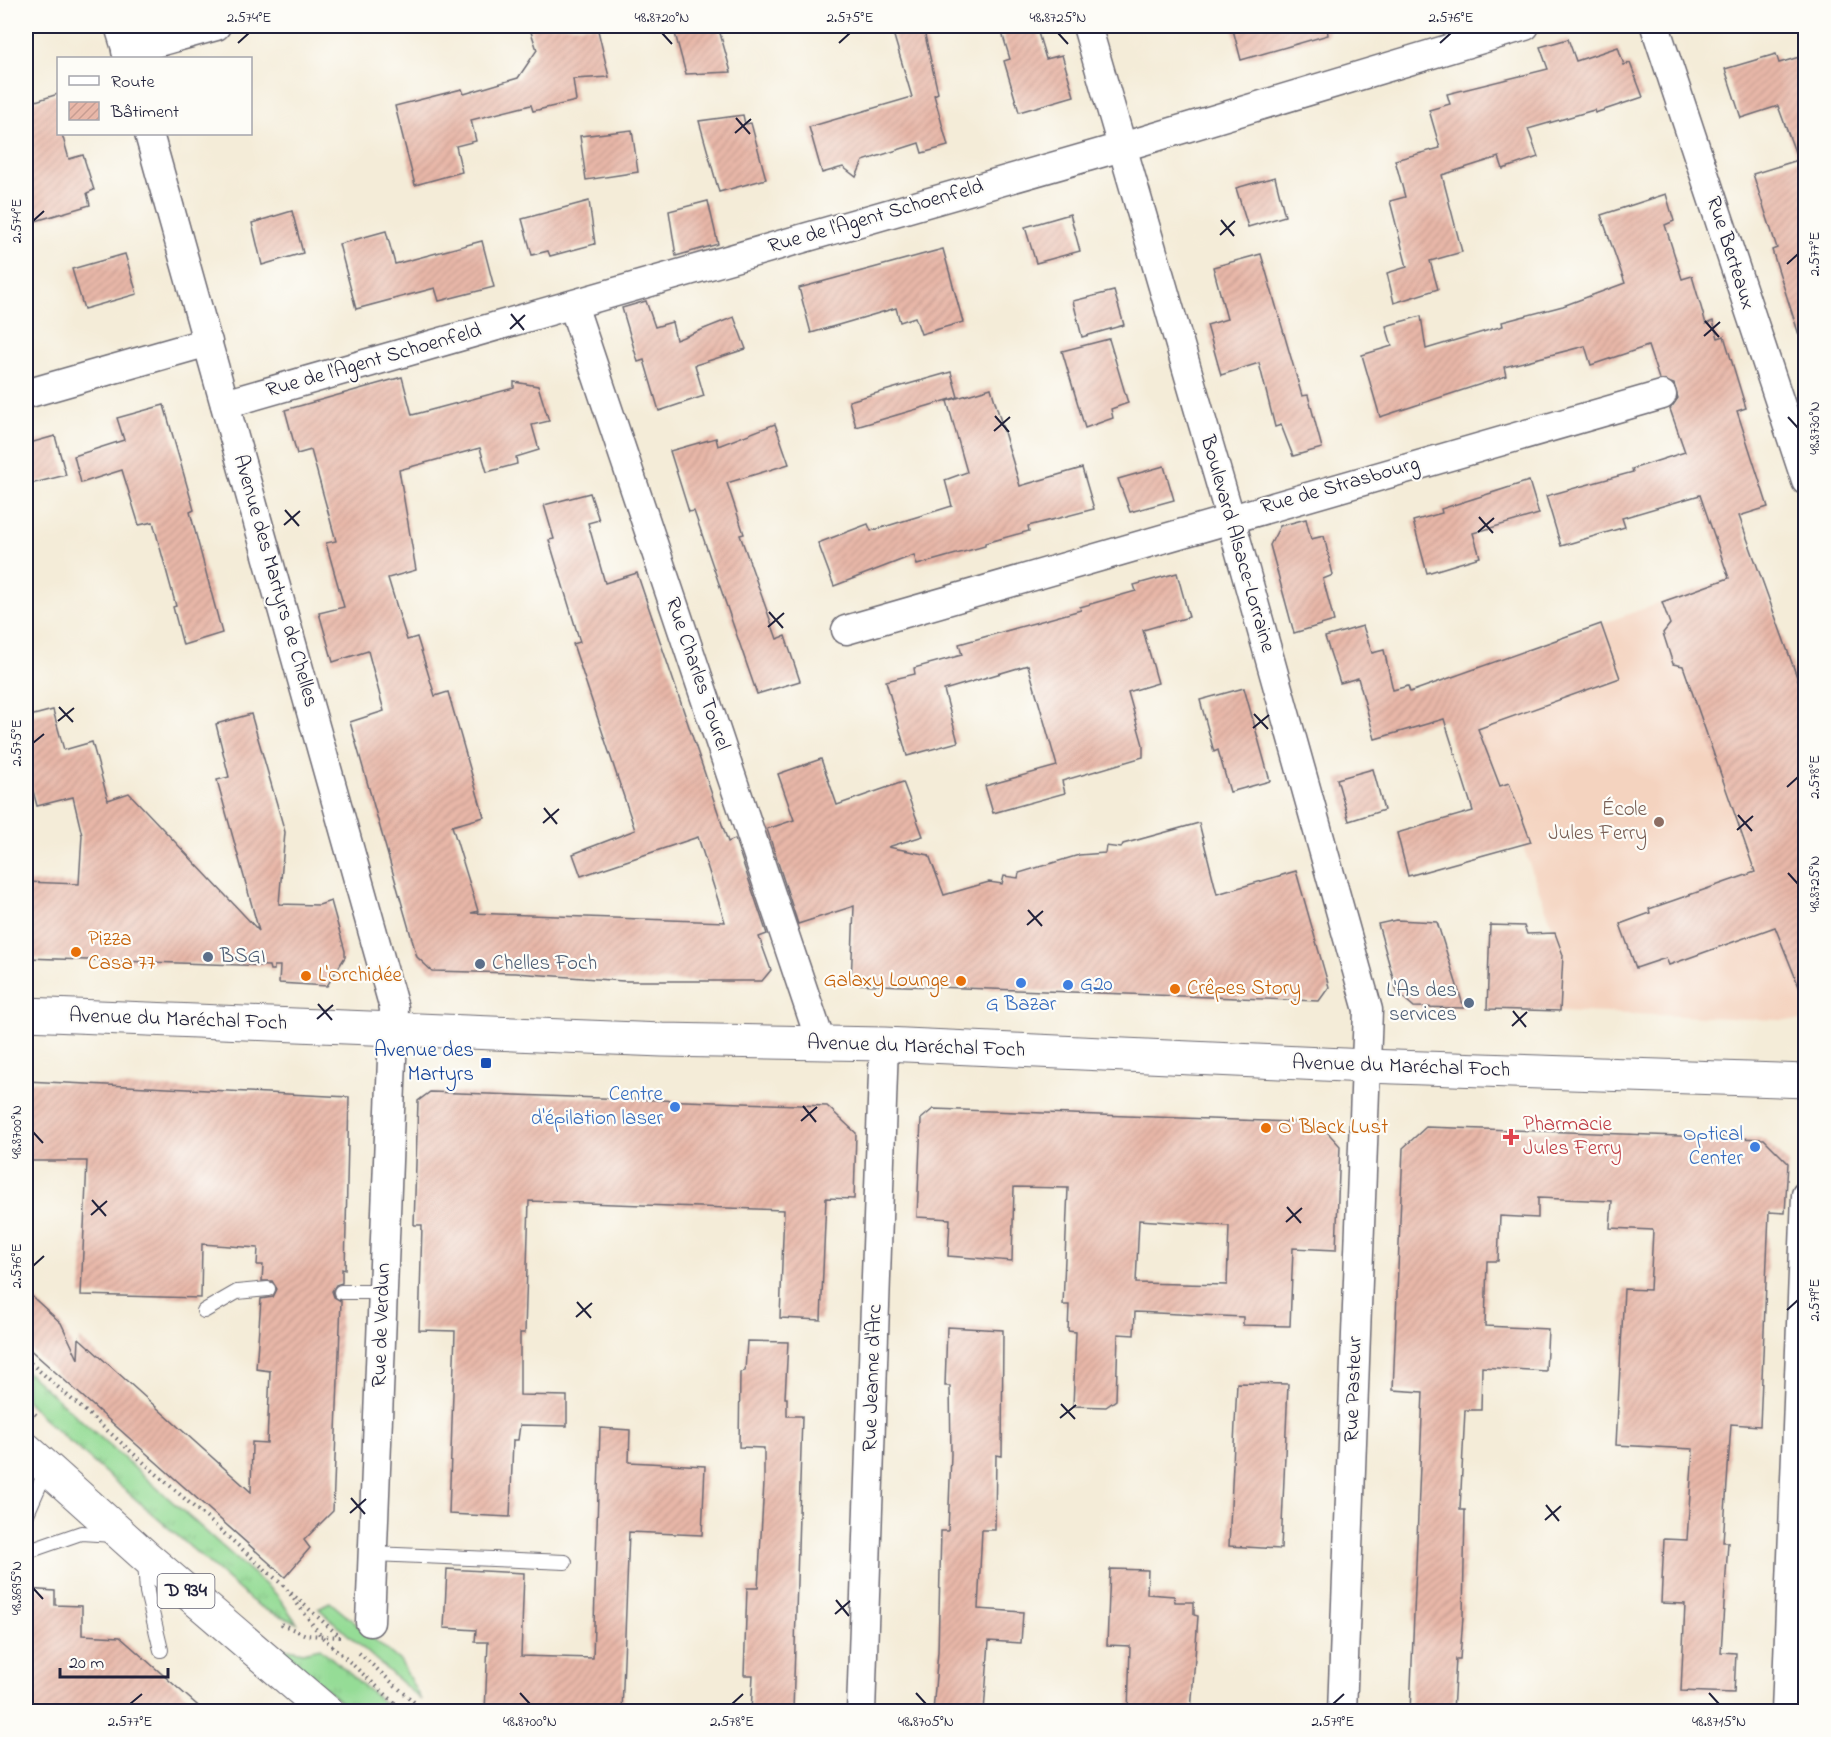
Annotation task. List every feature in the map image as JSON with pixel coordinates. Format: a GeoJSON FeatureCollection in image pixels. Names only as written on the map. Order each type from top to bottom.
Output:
{"type":"FeatureCollection","features":[{"type":"Feature","properties":{"kind":"street"},"geometry":{"type":"LineString","coordinates":[[125,45],[216,26]]}},
{"type":"Feature","properties":{"kind":"street","name":"Boulevard Alsace-Lorraine"},"geometry":{"type":"LineString","coordinates":[[1087,26],[1230,517],[1368,1010],[1366,1066]]}},
{"type":"Feature","properties":{"kind":"street","name":"Rue de l'Agent Schoenfeld"},"geometry":{"type":"LineString","coordinates":[[225,404],[1122,146],[1525,26]]}},
{"type":"Feature","properties":{"kind":"street","name":"Rue Berteaux"},"geometry":{"type":"LineString","coordinates":[[1655,26],[1806,481]]}},
{"type":"Feature","properties":{"kind":"street","name":"Avenue des Martyrs de Chelles"},"geometry":{"type":"LineString","coordinates":[[149,135],[394,1008],[394,1029]]}},
{"type":"Feature","properties":{"kind":"street","name":"Rue Charles Tourel"},"geometry":{"type":"LineString","coordinates":[[573,305],[821,1043]]}},
{"type":"Feature","properties":{"kind":"street"},"geometry":{"type":"LineString","coordinates":[[26,394],[208,342]]}},
{"type":"Feature","properties":{"kind":"street","name":"Rue de Strasbourg"},"geometry":{"type":"LineString","coordinates":[[846,630],[1230,517],[1662,395]]}},
{"type":"Feature","properties":{"kind":"street","name":"Avenue du Maréchal Foch"},"geometry":{"type":"LineString","coordinates":[[26,1014],[662,1040],[884,1044],[1366,1066],[1806,1081]]}},
{"type":"Feature","properties":{"kind":"street","name":"Rue de Verdun"},"geometry":{"type":"LineString","coordinates":[[370,1622],[394,1029]]}},
{"type":"Feature","properties":{"kind":"street","name":"Rue Jeanne d'Arc"},"geometry":{"type":"LineString","coordinates":[[861,1712],[884,1044]]}},
{"type":"Feature","properties":{"kind":"street","name":"Rue Pasteur"},"geometry":{"type":"LineString","coordinates":[[1342,1712],[1366,1066]]}},
{"type":"Feature","properties":{"kind":"street"},"geometry":{"type":"LineString","coordinates":[[1786,1712],[1806,1195]]}},
{"type":"Feature","properties":{"kind":"street","name":"D 934"},"geometry":{"type":"LineString","coordinates":[[34,1433],[36,1458],[134,1546],[327,1712]]}},
{"type":"Feature","properties":{"kind":"lane"},"geometry":{"type":"LineString","coordinates":[[204,1311],[237,1292],[268,1288]]}},
{"type":"Feature","properties":{"kind":"lane"},"geometry":{"type":"LineString","coordinates":[[341,1292],[383,1292]]}},
{"type":"Feature","properties":{"kind":"lane"},"geometry":{"type":"LineString","coordinates":[[26,1516],[36,1458]]}},
{"type":"Feature","properties":{"kind":"lane"},"geometry":{"type":"LineString","coordinates":[[26,1552],[81,1533],[134,1546],[161,1650]]}},
{"type":"Feature","properties":{"kind":"lane"},"geometry":{"type":"LineString","coordinates":[[373,1554],[565,1562]]}},
{"type":"Feature","properties":{"kind":"path"},"geometry":{"type":"LineString","coordinates":[[26,1359],[345,1641]]}},
{"type":"Feature","properties":{"kind":"path"},"geometry":{"type":"LineString","coordinates":[[26,1406],[34,1433]]}},
{"type":"Feature","properties":{"kind":"path"},"geometry":{"type":"LineString","coordinates":[[285,1587],[321,1636],[405,1712]]}},
{"type":"Feature","properties":{"kind":"path"},"geometry":{"type":"LineString","coordinates":[[276,1623],[306,1635],[340,1636]]}},
{"type":"Feature","properties":{"kind":"path"},"geometry":{"type":"LineString","coordinates":[[350,1645],[425,1712]]}},
{"type":"Feature","properties":{"kind":"shaded area","name":"École Jules Ferry"},"geometry":{"type":"Polygon","coordinates":[[[1729,578],[1766,680],[1805,667],[1805,696],[1775,706],[1805,792],[1805,1021],[1560,1011],[1563,955],[1459,675],[1729,578]]]}},
{"type":"Feature","properties":{"kind":"green space"},"geometry":{"type":"Polygon","coordinates":[[[26,1371],[277,1595],[297,1623],[266,1610],[252,1601],[45,1420],[26,1400],[26,1371]]]}},
{"type":"Feature","properties":{"kind":"green space"},"geometry":{"type":"Polygon","coordinates":[[[330,1602],[401,1662],[421,1700],[318,1608],[330,1602]]]}},
{"type":"Feature","properties":{"kind":"green space"},"geometry":{"type":"Polygon","coordinates":[[[279,1647],[303,1652],[320,1648],[393,1711],[351,1711],[279,1647]]]}},
{"type":"Feature","properties":{"kind":"building"},"geometry":{"type":"Polygon","coordinates":[[[529,26],[597,26],[609,77],[573,79],[576,101],[533,111],[531,105],[471,120],[476,141],[456,146],[462,172],[415,185],[395,106],[462,89],[464,94],[518,78],[537,50],[529,26]]]}},
{"type":"Feature","properties":{"kind":"building"},"geometry":{"type":"Polygon","coordinates":[[[673,26],[718,26],[731,72],[686,74],[673,26]]]}},
{"type":"Feature","properties":{"kind":"building"},"geometry":{"type":"Polygon","coordinates":[[[891,26],[923,26],[938,93],[934,95],[948,146],[922,153],[919,143],[863,161],[856,177],[843,167],[822,173],[809,127],[912,97],[891,26]]]}},
{"type":"Feature","properties":{"kind":"building"},"geometry":{"type":"Polygon","coordinates":[[[1000,26],[1036,26],[1046,59],[1062,55],[1074,96],[1019,112],[1004,61],[1010,59],[1000,26]]]}},
{"type":"Feature","properties":{"kind":"building"},"geometry":{"type":"Polygon","coordinates":[[[1232,26],[1327,26],[1328,35],[1241,60],[1232,26]]]}},
{"type":"Feature","properties":{"kind":"building"},"geometry":{"type":"Polygon","coordinates":[[[1568,39],[1576,61],[1618,47],[1624,65],[1630,63],[1643,97],[1595,113],[1594,110],[1528,129],[1538,157],[1503,169],[1499,157],[1442,175],[1462,252],[1430,261],[1438,289],[1394,303],[1387,273],[1407,267],[1390,201],[1405,197],[1395,160],[1440,148],[1429,110],[1450,104],[1447,94],[1548,69],[1540,47],[1568,39]]]}},
{"type":"Feature","properties":{"kind":"building"},"geometry":{"type":"Polygon","coordinates":[[[1776,54],[1779,63],[1806,55],[1806,334],[1799,335],[1772,250],[1777,248],[1753,174],[1798,160],[1778,106],[1741,118],[1725,69],[1776,54]]]}},
{"type":"Feature","properties":{"kind":"building"},"geometry":{"type":"Polygon","coordinates":[[[57,94],[57,135],[62,135],[69,159],[83,155],[94,190],[87,193],[90,205],[32,222],[26,198],[26,104],[57,94]]]}},
{"type":"Feature","properties":{"kind":"building"},"geometry":{"type":"Polygon","coordinates":[[[743,115],[745,124],[751,123],[766,179],[719,192],[699,121],[743,115]]]}},
{"type":"Feature","properties":{"kind":"building"},"geometry":{"type":"Polygon","coordinates":[[[632,130],[638,172],[586,180],[580,136],[632,130]]]}},
{"type":"Feature","properties":{"kind":"building"},"geometry":{"type":"Polygon","coordinates":[[[1275,177],[1285,216],[1248,227],[1236,188],[1275,177]]]}},
{"type":"Feature","properties":{"kind":"building"},"geometry":{"type":"Polygon","coordinates":[[[1666,194],[1674,221],[1665,225],[1682,279],[1692,276],[1706,324],[1713,321],[1718,338],[1724,336],[1746,408],[1737,411],[1768,507],[1739,516],[1806,702],[1804,999],[1775,927],[1669,965],[1666,958],[1636,968],[1620,924],[1650,913],[1649,909],[1755,872],[1683,666],[1673,664],[1663,633],[1670,624],[1662,602],[1729,578],[1700,495],[1622,518],[1625,527],[1561,546],[1546,496],[1633,472],[1632,469],[1685,452],[1670,409],[1678,398],[1674,384],[1659,379],[1648,346],[1591,365],[1585,346],[1504,367],[1506,376],[1380,417],[1362,355],[1392,346],[1386,326],[1421,316],[1426,349],[1503,326],[1502,322],[1563,306],[1625,283],[1601,215],[1666,194]]]}},
{"type":"Feature","properties":{"kind":"building"},"geometry":{"type":"Polygon","coordinates":[[[589,201],[595,244],[550,256],[548,251],[532,255],[522,219],[589,201]]]}},
{"type":"Feature","properties":{"kind":"building"},"geometry":{"type":"Polygon","coordinates":[[[708,201],[718,244],[676,256],[669,211],[708,201]]]}},
{"type":"Feature","properties":{"kind":"building"},"geometry":{"type":"Polygon","coordinates":[[[292,211],[303,253],[262,265],[252,223],[292,211]]]}},
{"type":"Feature","properties":{"kind":"building"},"geometry":{"type":"Polygon","coordinates":[[[1070,214],[1080,251],[1036,263],[1025,227],[1070,214]]]}},
{"type":"Feature","properties":{"kind":"building"},"geometry":{"type":"Polygon","coordinates":[[[386,231],[395,264],[482,241],[494,287],[439,301],[435,288],[356,309],[339,244],[386,231]]]}},
{"type":"Feature","properties":{"kind":"building"},"geometry":{"type":"Polygon","coordinates":[[[943,249],[963,322],[921,334],[915,317],[900,322],[896,308],[811,333],[799,288],[943,249]]]}},
{"type":"Feature","properties":{"kind":"building"},"geometry":{"type":"Polygon","coordinates":[[[125,254],[137,294],[84,309],[72,269],[125,254]]]}},
{"type":"Feature","properties":{"kind":"building"},"geometry":{"type":"Polygon","coordinates":[[[1261,254],[1302,396],[1308,395],[1322,448],[1293,456],[1281,425],[1275,427],[1259,363],[1221,375],[1207,325],[1227,319],[1213,267],[1261,254]]]}},
{"type":"Feature","properties":{"kind":"building"},"geometry":{"type":"Polygon","coordinates":[[[1114,291],[1124,325],[1082,337],[1073,301],[1114,291]]]}},
{"type":"Feature","properties":{"kind":"building"},"geometry":{"type":"Polygon","coordinates":[[[646,301],[655,327],[672,322],[676,340],[734,317],[746,349],[695,365],[704,396],[659,411],[644,360],[638,362],[622,308],[646,301]]]}},
{"type":"Feature","properties":{"kind":"building"},"geometry":{"type":"Polygon","coordinates":[[[1109,339],[1128,403],[1111,409],[1113,418],[1085,428],[1062,351],[1109,339]]]}},
{"type":"Feature","properties":{"kind":"building"},"geometry":{"type":"Polygon","coordinates":[[[951,372],[958,397],[856,427],[849,401],[951,372]]]}},
{"type":"Feature","properties":{"kind":"building"},"geometry":{"type":"Polygon","coordinates":[[[402,377],[412,415],[514,388],[514,382],[538,386],[549,421],[532,425],[539,450],[516,457],[517,464],[487,472],[480,448],[399,470],[416,570],[388,578],[407,640],[417,637],[435,696],[448,692],[484,817],[452,826],[478,911],[471,913],[725,922],[698,837],[581,876],[573,854],[635,830],[573,644],[580,642],[549,540],[554,539],[544,505],[590,493],[599,520],[588,523],[605,583],[637,573],[728,842],[735,839],[767,934],[759,937],[771,970],[762,981],[623,981],[516,973],[432,971],[417,957],[350,722],[384,711],[368,651],[333,662],[319,613],[344,607],[326,543],[336,541],[311,450],[297,454],[285,410],[402,377]]]}},
{"type":"Feature","properties":{"kind":"building"},"geometry":{"type":"Polygon","coordinates":[[[991,388],[1020,486],[1082,468],[1094,509],[1028,526],[1029,531],[917,565],[914,555],[834,586],[818,543],[868,524],[871,531],[952,506],[945,480],[967,472],[947,401],[991,388]]]}},
{"type":"Feature","properties":{"kind":"building"},"geometry":{"type":"Polygon","coordinates":[[[164,405],[194,510],[190,512],[222,633],[183,645],[173,607],[176,606],[153,522],[139,525],[122,470],[81,483],[74,456],[124,440],[117,418],[164,405]]]}},
{"type":"Feature","properties":{"kind":"building"},"geometry":{"type":"Polygon","coordinates":[[[775,424],[789,464],[727,483],[744,534],[740,535],[777,639],[785,636],[800,681],[757,694],[694,511],[689,512],[670,451],[716,438],[718,446],[775,424]]]}},
{"type":"Feature","properties":{"kind":"building"},"geometry":{"type":"Polygon","coordinates":[[[55,436],[66,475],[26,485],[26,444],[55,436]]]}},
{"type":"Feature","properties":{"kind":"building"},"geometry":{"type":"Polygon","coordinates":[[[1164,466],[1174,500],[1130,512],[1118,479],[1164,466]]]}},
{"type":"Feature","properties":{"kind":"building"},"geometry":{"type":"Polygon","coordinates":[[[1529,481],[1539,514],[1473,533],[1480,557],[1427,573],[1413,521],[1442,513],[1441,509],[1529,481]]]}},
{"type":"Feature","properties":{"kind":"building"},"geometry":{"type":"Polygon","coordinates":[[[1306,519],[1311,539],[1324,536],[1333,575],[1323,579],[1334,621],[1294,633],[1270,545],[1280,526],[1306,519]]]}},
{"type":"Feature","properties":{"kind":"building"},"geometry":{"type":"Polygon","coordinates":[[[1177,573],[1189,617],[1143,630],[1158,683],[1128,692],[1143,745],[1143,757],[1062,781],[1065,793],[993,813],[985,786],[1057,766],[1028,665],[944,690],[958,742],[907,756],[886,681],[915,674],[914,668],[962,655],[959,644],[1081,610],[1080,607],[1136,591],[1134,585],[1177,573]]]}},
{"type":"Feature","properties":{"kind":"building"},"geometry":{"type":"Polygon","coordinates":[[[1601,624],[1620,678],[1478,729],[1500,786],[1509,783],[1531,842],[1408,876],[1397,833],[1473,811],[1444,719],[1375,739],[1358,678],[1340,683],[1325,637],[1363,626],[1372,653],[1384,650],[1393,690],[1408,686],[1410,692],[1601,624]]]}},
{"type":"Feature","properties":{"kind":"building"},"geometry":{"type":"Polygon","coordinates":[[[1244,688],[1270,781],[1230,792],[1218,750],[1214,752],[1200,700],[1244,688]]]}},
{"type":"Feature","properties":{"kind":"building"},"geometry":{"type":"Polygon","coordinates":[[[53,710],[64,750],[92,742],[108,800],[129,793],[259,931],[217,780],[229,777],[216,724],[251,714],[285,832],[279,904],[319,905],[331,901],[345,951],[345,957],[327,986],[279,983],[280,966],[274,966],[274,970],[270,970],[269,966],[26,958],[26,882],[79,884],[82,835],[73,797],[37,806],[26,765],[26,717],[53,710]]]}},
{"type":"Feature","properties":{"kind":"building"},"geometry":{"type":"Polygon","coordinates":[[[821,759],[837,805],[903,782],[923,836],[888,847],[929,855],[944,895],[989,882],[1002,884],[1004,876],[1018,878],[1019,873],[1079,855],[1105,853],[1106,846],[1121,848],[1123,844],[1199,823],[1217,894],[1296,871],[1329,987],[1319,1001],[851,984],[854,906],[798,924],[767,829],[794,820],[778,774],[821,759]]]}},
{"type":"Feature","properties":{"kind":"building"},"geometry":{"type":"Polygon","coordinates":[[[1373,769],[1384,810],[1349,821],[1337,779],[1373,769]]]}},
{"type":"Feature","properties":{"kind":"building"},"geometry":{"type":"Polygon","coordinates":[[[1396,920],[1437,922],[1464,1008],[1414,1007],[1397,992],[1378,924],[1396,920]]]}},
{"type":"Feature","properties":{"kind":"building"},"geometry":{"type":"Polygon","coordinates":[[[1490,925],[1524,926],[1527,934],[1555,933],[1563,955],[1560,1011],[1487,1009],[1490,925]]]}},
{"type":"Feature","properties":{"kind":"building"},"geometry":{"type":"Polygon","coordinates":[[[26,1081],[349,1097],[345,1270],[342,1269],[342,1283],[336,1285],[332,1291],[334,1297],[341,1301],[333,1511],[304,1540],[310,1548],[285,1577],[26,1346],[26,1291],[61,1323],[78,1359],[79,1338],[251,1492],[252,1442],[267,1443],[270,1371],[256,1369],[261,1299],[273,1297],[277,1289],[272,1281],[262,1281],[263,1265],[257,1265],[258,1248],[202,1244],[201,1298],[81,1295],[87,1161],[26,1161],[26,1081]]]}},
{"type":"Feature","properties":{"kind":"building"},"geometry":{"type":"Polygon","coordinates":[[[430,1092],[827,1106],[856,1133],[854,1199],[826,1198],[821,1320],[780,1318],[784,1210],[529,1201],[525,1333],[520,1333],[520,1395],[567,1396],[567,1426],[520,1425],[518,1440],[513,1440],[510,1517],[449,1514],[455,1331],[419,1330],[422,1225],[414,1225],[418,1101],[430,1092]]]}},
{"type":"Feature","properties":{"kind":"building"},"geometry":{"type":"Polygon","coordinates":[[[933,1109],[1319,1123],[1340,1146],[1336,1250],[1293,1248],[1290,1326],[1243,1325],[1243,1317],[1135,1312],[1134,1335],[1118,1334],[1116,1400],[1106,1407],[1073,1406],[1076,1332],[1068,1331],[1069,1305],[1063,1305],[1068,1188],[1014,1187],[1012,1261],[948,1256],[950,1219],[917,1217],[921,1119],[933,1109]],[[1139,1220],[1136,1283],[1227,1285],[1229,1226],[1139,1220]]]}},
{"type":"Feature","properties":{"kind":"building"},"geometry":{"type":"Polygon","coordinates":[[[1426,1127],[1764,1139],[1788,1163],[1785,1213],[1769,1212],[1760,1426],[1731,1424],[1723,1542],[1728,1542],[1721,1652],[1736,1653],[1734,1693],[1681,1691],[1685,1604],[1661,1603],[1664,1539],[1687,1540],[1693,1449],[1616,1445],[1624,1289],[1650,1290],[1653,1230],[1610,1228],[1612,1201],[1538,1198],[1538,1218],[1500,1216],[1498,1261],[1487,1261],[1485,1326],[1548,1329],[1546,1371],[1482,1367],[1481,1410],[1465,1410],[1460,1510],[1465,1510],[1463,1616],[1460,1659],[1456,1659],[1453,1712],[1410,1712],[1423,1392],[1393,1390],[1403,1148],[1426,1127]]]}},
{"type":"Feature","properties":{"kind":"building"},"geometry":{"type":"Polygon","coordinates":[[[947,1327],[1003,1330],[1002,1456],[996,1455],[995,1530],[982,1530],[978,1609],[1023,1612],[1021,1643],[989,1641],[984,1712],[933,1712],[938,1652],[941,1531],[948,1531],[951,1454],[950,1386],[945,1386],[947,1327]]]}},
{"type":"Feature","properties":{"kind":"building"},"geometry":{"type":"Polygon","coordinates":[[[747,1341],[788,1342],[785,1398],[787,1398],[787,1416],[802,1416],[793,1712],[751,1712],[753,1675],[744,1675],[747,1588],[758,1588],[764,1483],[764,1448],[739,1447],[740,1372],[745,1371],[747,1341]]]}},
{"type":"Feature","properties":{"kind":"building"},"geometry":{"type":"Polygon","coordinates":[[[1237,1383],[1288,1384],[1281,1549],[1229,1546],[1237,1383]]]}},
{"type":"Feature","properties":{"kind":"building"},"geometry":{"type":"Polygon","coordinates":[[[600,1428],[630,1430],[629,1462],[705,1466],[702,1535],[629,1532],[622,1712],[485,1712],[488,1642],[475,1642],[476,1630],[444,1628],[447,1569],[524,1573],[521,1656],[593,1658],[600,1428]]]}},
{"type":"Feature","properties":{"kind":"building"},"geometry":{"type":"Polygon","coordinates":[[[1110,1569],[1148,1570],[1147,1594],[1174,1596],[1175,1602],[1194,1602],[1194,1615],[1198,1616],[1191,1712],[1128,1712],[1130,1646],[1107,1645],[1110,1569]]]}},
{"type":"Feature","properties":{"kind":"building"},"geometry":{"type":"Polygon","coordinates":[[[26,1589],[55,1591],[55,1605],[82,1606],[82,1635],[120,1637],[205,1712],[26,1712],[26,1589]]]}},
{"type":"Feature","properties":{"kind":"place","name":"École Jules Ferry"},"geometry":{"type":"Point","coordinates":[1659,822]}},
{"type":"Feature","properties":{"kind":"place","name":"Pizza Casa 77"},"geometry":{"type":"Point","coordinates":[76,952]}},
{"type":"Feature","properties":{"kind":"place","name":"BSGI"},"geometry":{"type":"Point","coordinates":[208,957]}},
{"type":"Feature","properties":{"kind":"place","name":"Chelles Foch"},"geometry":{"type":"Point","coordinates":[480,964]}},
{"type":"Feature","properties":{"kind":"place","name":"L'Orchidée"},"geometry":{"type":"Point","coordinates":[306,976]}},
{"type":"Feature","properties":{"kind":"place","name":"Galaxy Lounge"},"geometry":{"type":"Point","coordinates":[961,981]}},
{"type":"Feature","properties":{"kind":"place","name":"G Bazar"},"geometry":{"type":"Point","coordinates":[1021,983]}},
{"type":"Feature","properties":{"kind":"place","name":"G20"},"geometry":{"type":"Point","coordinates":[1068,985]}},
{"type":"Feature","properties":{"kind":"place","name":"Crêpes Story"},"geometry":{"type":"Point","coordinates":[1175,989]}},
{"type":"Feature","properties":{"kind":"place","name":"L'As des services"},"geometry":{"type":"Point","coordinates":[1469,1003]}},
{"type":"Feature","properties":{"kind":"place","name":"Avenue des Martyrs"},"geometry":{"type":"Point","coordinates":[486,1063]}},
{"type":"Feature","properties":{"kind":"place","name":"Centre d'épilation laser"},"geometry":{"type":"Point","coordinates":[675,1107]}},
{"type":"Feature","properties":{"kind":"place","name":"O' Black Lust"},"geometry":{"type":"Point","coordinates":[1266,1128]}},
{"type":"Feature","properties":{"kind":"place","name":"Pharmacie Jules Ferry"},"geometry":{"type":"Point","coordinates":[1511,1137]}},
{"type":"Feature","properties":{"kind":"place","name":"Optical Center"},"geometry":{"type":"Point","coordinates":[1755,1147]}}]}
